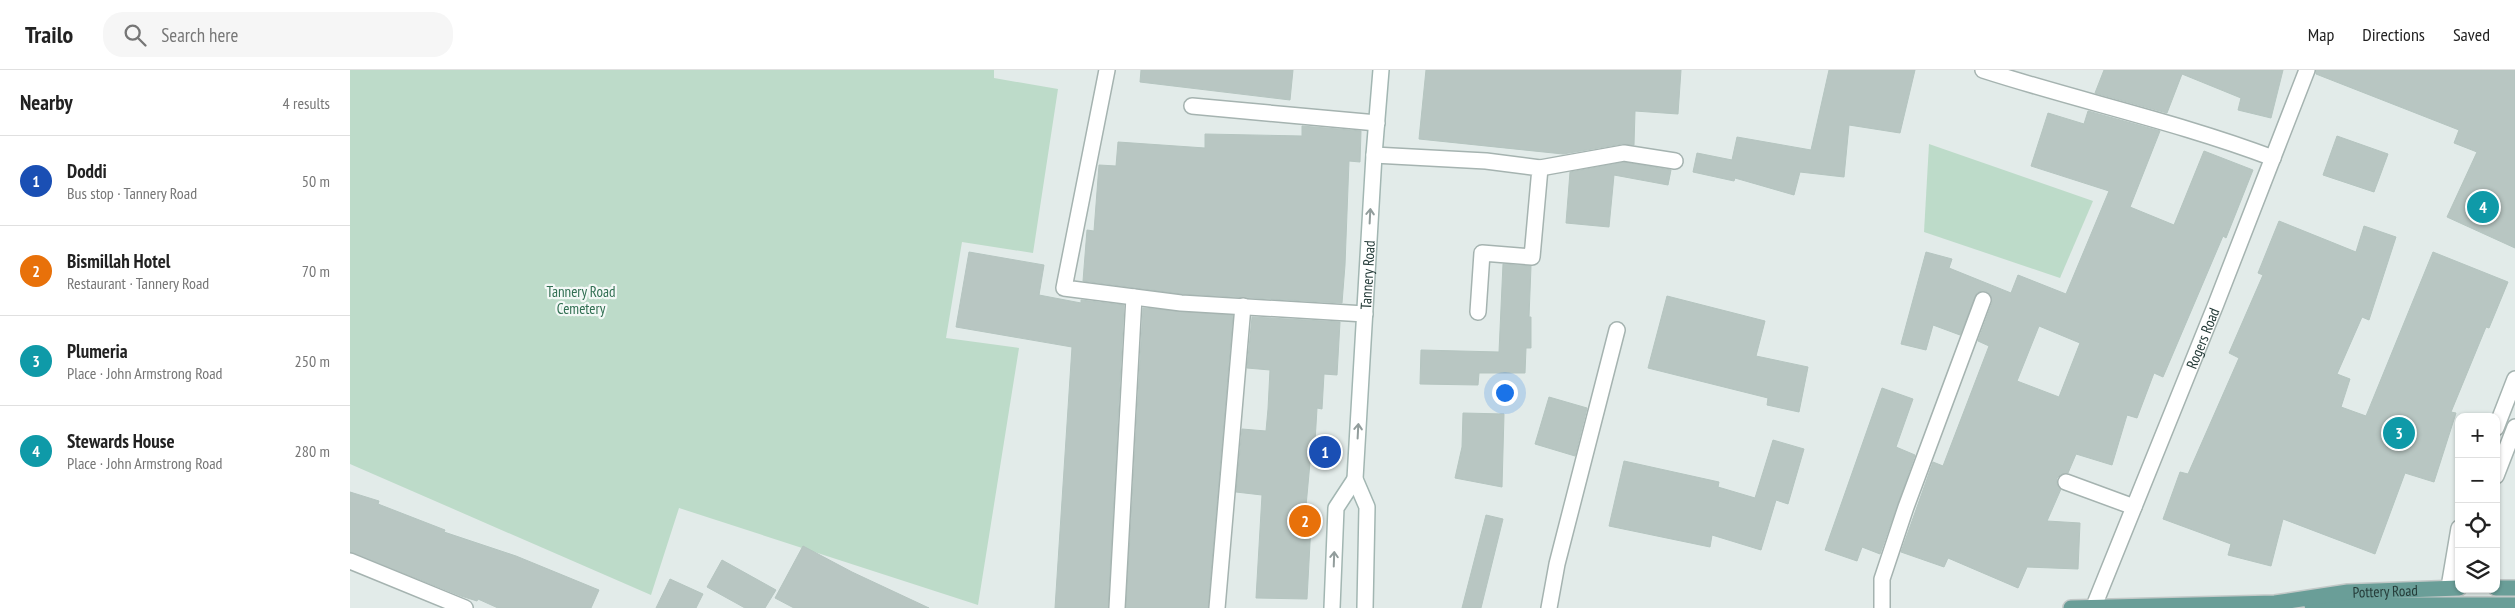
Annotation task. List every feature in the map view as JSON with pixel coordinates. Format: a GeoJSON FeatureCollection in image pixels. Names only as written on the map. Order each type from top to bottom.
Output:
{"type":"FeatureCollection","features":[{"type":"Feature","properties":{"kind":"main road","name":"Pottery Road"},"geometry":{"type":"LineString","coordinates":[[2071,608],[2275,603],[2348,592],[2454,588]]}},
{"type":"Feature","properties":{"kind":"main road"},"geometry":{"type":"LineString","coordinates":[[2500,588],[2515,588]]}},
{"type":"Feature","properties":{"kind":"main road"},"geometry":{"type":"LineString","coordinates":[[2275,603],[2348,606],[2515,605]]}},
{"type":"Feature","properties":{"kind":"street"},"geometry":{"type":"LineString","coordinates":[[1107,70],[1064,288],[1134,297],[1365,314]]}},
{"type":"Feature","properties":{"kind":"street","name":"Tannery Road"},"geometry":{"type":"LineString","coordinates":[[1365,608],[1367,507],[1355,479],[1376,123],[1381,70]]}},
{"type":"Feature","properties":{"kind":"street"},"geometry":{"type":"LineString","coordinates":[[1983,70],[2048,91],[2226,140],[2273,158]]}},
{"type":"Feature","properties":{"kind":"street","name":"Rogers Road"},"geometry":{"type":"LineString","coordinates":[[2094,606],[2273,158],[2306,70]]}},
{"type":"Feature","properties":{"kind":"street"},"geometry":{"type":"LineString","coordinates":[[1192,106],[1376,123]]}},
{"type":"Feature","properties":{"kind":"street"},"geometry":{"type":"LineString","coordinates":[[1374,155],[1486,161],[1540,168],[1624,153],[1675,161]]}},
{"type":"Feature","properties":{"kind":"street"},"geometry":{"type":"LineString","coordinates":[[1478,312],[1482,253],[1532,257],[1540,168]]}},
{"type":"Feature","properties":{"kind":"street"},"geometry":{"type":"LineString","coordinates":[[1118,608],[1134,297]]}},
{"type":"Feature","properties":{"kind":"street"},"geometry":{"type":"LineString","coordinates":[[1882,608],[1882,579],[1906,507],[1983,300]]}},
{"type":"Feature","properties":{"kind":"street"},"geometry":{"type":"LineString","coordinates":[[1217,608],[1243,306]]}},
{"type":"Feature","properties":{"kind":"street"},"geometry":{"type":"LineString","coordinates":[[1549,608],[1557,564],[1617,330]]}},
{"type":"Feature","properties":{"kind":"street"},"geometry":{"type":"LineString","coordinates":[[2500,418],[2515,379]]}},
{"type":"Feature","properties":{"kind":"street"},"geometry":{"type":"LineString","coordinates":[[2500,466],[2515,427]]}},
{"type":"Feature","properties":{"kind":"street","name":"Tannery Road"},"geometry":{"type":"LineString","coordinates":[[1332,608],[1336,508],[1355,479]]}},
{"type":"Feature","properties":{"kind":"street"},"geometry":{"type":"LineString","coordinates":[[2066,482],[2134,507]]}},
{"type":"Feature","properties":{"kind":"street"},"geometry":{"type":"LineString","coordinates":[[2454,588],[2457,548]]}},
{"type":"Feature","properties":{"kind":"street"},"geometry":{"type":"LineString","coordinates":[[350,561],[464,608]]}},
{"type":"Feature","properties":{"kind":"green space","name":"Tannery Road Cemetery"},"geometry":{"type":"Polygon","coordinates":[[[350,70],[994,70],[994,78],[1058,89],[1033,253],[962,242],[946,338],[1019,348],[978,605],[679,508],[651,595],[350,464],[350,70]]]}},
{"type":"Feature","properties":{"kind":"green space"},"geometry":{"type":"Polygon","coordinates":[[[1929,144],[2093,201],[2060,278],[1924,232],[1929,144]]]}},
{"type":"Feature","properties":{"kind":"building"},"geometry":{"type":"Polygon","coordinates":[[[1141,70],[1293,70],[1290,100],[1140,82],[1141,70]]]}},
{"type":"Feature","properties":{"kind":"building"},"geometry":{"type":"Polygon","coordinates":[[[1426,70],[1681,70],[1678,114],[1635,111],[1634,145],[1622,144],[1563,154],[1419,139],[1426,70]]]}},
{"type":"Feature","properties":{"kind":"building"},"geometry":{"type":"Polygon","coordinates":[[[1829,70],[1915,70],[1900,133],[1849,125],[1844,177],[1800,172],[1794,195],[1735,178],[1734,181],[1693,172],[1697,153],[1732,160],[1737,137],[1811,150],[1829,70]]]}},
{"type":"Feature","properties":{"kind":"building"},"geometry":{"type":"Polygon","coordinates":[[[2104,70],[2283,70],[2271,118],[2238,110],[2241,98],[2182,74],[2167,113],[2095,93],[2104,70]]]}},
{"type":"Feature","properties":{"kind":"building"},"geometry":{"type":"Polygon","coordinates":[[[2316,70],[2515,70],[2515,248],[2447,217],[2477,152],[2454,143],[2459,130],[2316,74],[2316,70]]]}},
{"type":"Feature","properties":{"kind":"building"},"geometry":{"type":"Polygon","coordinates":[[[2088,111],[2160,131],[2130,207],[2174,225],[2204,151],[2253,170],[2226,238],[2223,236],[2163,377],[2154,373],[2137,418],[2127,415],[2112,465],[2076,454],[2068,473],[2057,478],[2057,484],[2061,489],[2047,521],[2080,523],[2078,569],[2027,567],[2018,588],[1948,558],[1944,567],[1901,552],[1933,462],[1943,466],[1989,346],[1978,341],[1992,303],[1990,294],[1986,291],[1977,293],[1960,335],[1933,325],[1926,350],[1901,344],[1926,252],[1952,259],[1949,268],[2011,293],[2018,275],[2066,294],[2109,191],[2031,166],[2048,113],[2084,124],[2088,111]],[[2039,326],[2017,381],[2059,397],[2080,343],[2039,326]]]}},
{"type":"Feature","properties":{"kind":"building"},"geometry":{"type":"Polygon","coordinates":[[[1302,126],[1361,131],[1360,162],[1349,161],[1342,303],[1182,294],[1083,281],[1087,230],[1094,231],[1099,165],[1116,166],[1118,142],[1205,148],[1205,134],[1302,136],[1302,126]]]}},
{"type":"Feature","properties":{"kind":"building"},"geometry":{"type":"Polygon","coordinates":[[[2337,136],[2388,154],[2374,192],[2323,175],[2337,136]]]}},
{"type":"Feature","properties":{"kind":"building"},"geometry":{"type":"Polygon","coordinates":[[[1624,162],[1671,170],[1668,185],[1614,175],[1609,227],[1566,223],[1570,172],[1624,162]]]}},
{"type":"Feature","properties":{"kind":"building"},"geometry":{"type":"Polygon","coordinates":[[[2279,221],[2356,252],[2364,226],[2396,237],[2369,320],[2362,317],[2337,374],[2350,379],[2341,407],[2366,416],[2433,252],[2508,282],[2489,328],[2486,327],[2451,412],[2456,413],[2434,482],[2405,473],[2375,554],[2283,519],[2271,566],[2228,555],[2231,544],[2163,519],[2180,472],[2188,474],[2239,358],[2229,353],[2263,275],[2258,273],[2279,221]]]}},
{"type":"Feature","properties":{"kind":"building"},"geometry":{"type":"Polygon","coordinates":[[[969,252],[1044,265],[1039,295],[1081,303],[1081,300],[1124,305],[1108,608],[1055,608],[1072,347],[956,327],[969,252]]]}},
{"type":"Feature","properties":{"kind":"building"},"geometry":{"type":"Polygon","coordinates":[[[1503,264],[1531,266],[1529,317],[1531,317],[1531,348],[1526,348],[1525,373],[1479,373],[1478,385],[1420,384],[1421,350],[1499,352],[1503,264]]]}},
{"type":"Feature","properties":{"kind":"building"},"geometry":{"type":"Polygon","coordinates":[[[1667,296],[1765,321],[1756,356],[1808,367],[1799,412],[1767,405],[1768,398],[1648,368],[1667,296]]]}},
{"type":"Feature","properties":{"kind":"building"},"geometry":{"type":"Polygon","coordinates":[[[1143,308],[1233,315],[1208,608],[1126,608],[1143,308]]]}},
{"type":"Feature","properties":{"kind":"building"},"geometry":{"type":"Polygon","coordinates":[[[1252,317],[1340,322],[1337,375],[1324,374],[1322,409],[1317,408],[1315,442],[1312,441],[1306,506],[1312,506],[1307,599],[1256,598],[1262,495],[1236,492],[1242,429],[1266,431],[1270,370],[1247,368],[1252,317]]]}},
{"type":"Feature","properties":{"kind":"building"},"geometry":{"type":"Polygon","coordinates":[[[1882,388],[1913,399],[1896,447],[1915,455],[1880,554],[1862,547],[1857,561],[1825,550],[1882,388]]]}},
{"type":"Feature","properties":{"kind":"building"},"geometry":{"type":"Polygon","coordinates":[[[1549,397],[1587,408],[1575,456],[1535,444],[1549,397]]]}},
{"type":"Feature","properties":{"kind":"building"},"geometry":{"type":"Polygon","coordinates":[[[1463,413],[1504,414],[1502,487],[1455,478],[1462,447],[1463,413]]]}},
{"type":"Feature","properties":{"kind":"building"},"geometry":{"type":"Polygon","coordinates":[[[1773,440],[1804,449],[1788,504],[1776,500],[1761,550],[1712,535],[1710,547],[1609,526],[1624,461],[1719,482],[1718,487],[1755,498],[1773,440]]]}},
{"type":"Feature","properties":{"kind":"building"},"geometry":{"type":"Polygon","coordinates":[[[350,492],[379,501],[378,504],[445,530],[444,532],[516,556],[599,590],[591,608],[498,608],[478,599],[477,601],[461,596],[350,552],[350,492]]]}},
{"type":"Feature","properties":{"kind":"building"},"geometry":{"type":"Polygon","coordinates":[[[1486,515],[1503,519],[1481,608],[1462,608],[1486,515]]]}},
{"type":"Feature","properties":{"kind":"building"},"geometry":{"type":"Polygon","coordinates":[[[803,546],[852,572],[929,608],[794,608],[775,598],[803,546]]]}},
{"type":"Feature","properties":{"kind":"building"},"geometry":{"type":"Polygon","coordinates":[[[722,560],[776,590],[765,608],[745,608],[707,587],[722,560]]]}},
{"type":"Feature","properties":{"kind":"building"},"geometry":{"type":"Polygon","coordinates":[[[670,579],[703,594],[696,608],[656,608],[670,579]]]}},
{"type":"Feature","properties":{"kind":"place","name":"Stewards House"},"geometry":{"type":"Point","coordinates":[2483,207]}},
{"type":"Feature","properties":{"kind":"place","name":"Plumeria"},"geometry":{"type":"Point","coordinates":[2399,433]}},
{"type":"Feature","properties":{"kind":"place","name":"Doddi"},"geometry":{"type":"Point","coordinates":[1325,452]}},
{"type":"Feature","properties":{"kind":"place","name":"Bismillah Hotel"},"geometry":{"type":"Point","coordinates":[1305,521]}}]}
